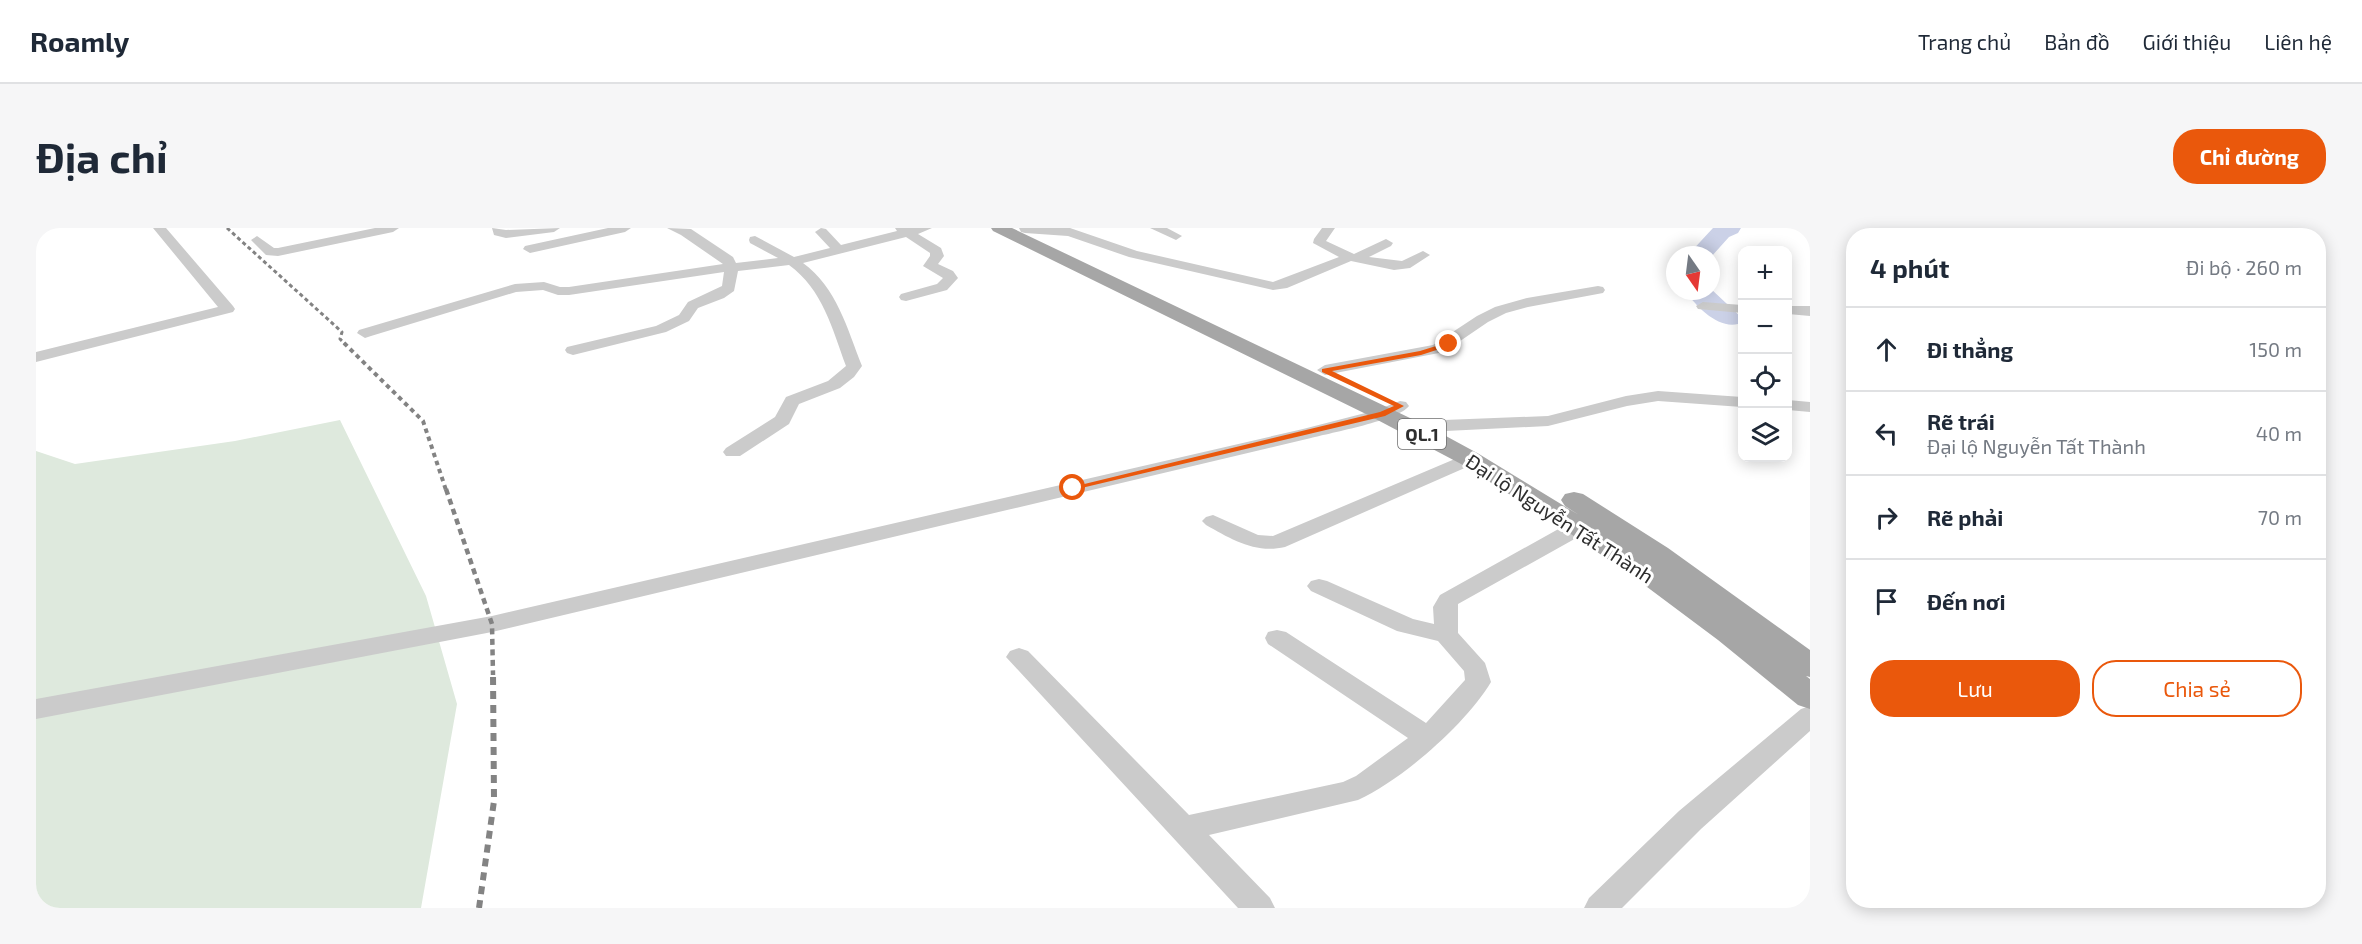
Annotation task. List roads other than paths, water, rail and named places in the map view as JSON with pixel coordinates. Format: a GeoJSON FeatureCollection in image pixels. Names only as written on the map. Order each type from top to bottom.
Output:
{"type":"FeatureCollection","features":[{"type":"Feature","properties":{"kind":"main road","name":"Đại lộ Nguyễn Tất Thành"},"geometry":{"type":"LineString","coordinates":[[999,228],[1536,476],[1658,554],[1810,666]]}},
{"type":"Feature","properties":{"kind":"main road","name":"Đại lộ Nguyễn Tất Thành"},"geometry":{"type":"LineString","coordinates":[[1024,229],[1325,370],[1391,410]]}},
{"type":"Feature","properties":{"kind":"main road","name":"Đại lộ Nguyễn Tất Thành"},"geometry":{"type":"LineString","coordinates":[[1433,430],[1469,459],[1579,527],[1734,634],[1810,697]]}},
{"type":"Feature","properties":{"kind":"street"},"geometry":{"type":"LineString","coordinates":[[36,357],[228,309],[159,228]]}},
{"type":"Feature","properties":{"kind":"street"},"geometry":{"type":"LineString","coordinates":[[256,240],[271,252],[278,252],[393,228]]}},
{"type":"Feature","properties":{"kind":"street"},"geometry":{"type":"LineString","coordinates":[[498,228],[499,232],[506,234],[554,228]]}},
{"type":"Feature","properties":{"kind":"street"},"geometry":{"type":"LineString","coordinates":[[530,249],[625,228]]}},
{"type":"Feature","properties":{"kind":"street"},"geometry":{"type":"LineString","coordinates":[[573,350],[661,329],[684,318],[693,305],[729,288],[732,267],[728,260],[686,232],[672,228]]}},
{"type":"Feature","properties":{"kind":"street"},"geometry":{"type":"LineString","coordinates":[[365,333],[515,288],[544,286],[558,291],[569,291],[732,267],[793,261],[905,230],[926,228]]}},
{"type":"Feature","properties":{"kind":"street"},"geometry":{"type":"LineString","coordinates":[[1156,228],[1176,236]]}},
{"type":"Feature","properties":{"kind":"street"},"geometry":{"type":"LineString","coordinates":[[1329,228],[1320,243],[1353,257],[1399,266],[1424,255]]}},
{"type":"Feature","properties":{"kind":"street"},"geometry":{"type":"LineString","coordinates":[[1024,229],[1070,232],[1134,254],[1208,269],[1274,286],[1282,285],[1386,243]]}},
{"type":"Feature","properties":{"kind":"street"},"geometry":{"type":"LineString","coordinates":[[905,230],[936,251],[937,256],[930,266],[948,274],[951,278],[942,287],[906,297]]}},
{"type":"Feature","properties":{"kind":"street"},"geometry":{"type":"LineString","coordinates":[[821,232],[839,250]]}},
{"type":"Feature","properties":{"kind":"street"},"geometry":{"type":"LineString","coordinates":[[733,452],[783,420],[792,401],[829,388],[849,373],[854,366],[824,293],[814,279],[793,261],[754,240]]}},
{"type":"Feature","properties":{"kind":"street"},"geometry":{"type":"LineString","coordinates":[[1325,370],[1438,349],[1449,344],[1482,319],[1499,311],[1598,290]]}},
{"type":"Feature","properties":{"kind":"street"},"geometry":{"type":"LineString","coordinates":[[1703,306],[1736,308]]}},
{"type":"Feature","properties":{"kind":"street"},"geometry":{"type":"LineString","coordinates":[[1792,310],[1810,311]]}},
{"type":"Feature","properties":{"kind":"street"},"geometry":{"type":"LineString","coordinates":[[1433,430],[1548,421],[1626,401],[1658,396],[1738,402]]}},
{"type":"Feature","properties":{"kind":"street"},"geometry":{"type":"LineString","coordinates":[[1792,405],[1810,407]]}},
{"type":"Feature","properties":{"kind":"street"},"geometry":{"type":"LineString","coordinates":[[36,709],[492,624],[1391,410]]}},
{"type":"Feature","properties":{"kind":"street"},"geometry":{"type":"LineString","coordinates":[[1213,521],[1251,540],[1266,544],[1277,542],[1469,459]]}},
{"type":"Feature","properties":{"kind":"street"},"geometry":{"type":"LineString","coordinates":[[1446,635],[1445,607],[1448,600],[1579,527]]}},
{"type":"Feature","properties":{"kind":"street"},"geometry":{"type":"LineString","coordinates":[[1183,829],[1348,792],[1366,784],[1428,738],[1478,682],[1476,669],[1446,635],[1406,625],[1319,586]]}},
{"type":"Feature","properties":{"kind":"street"},"geometry":{"type":"LineString","coordinates":[[1277,638],[1428,738]]}},
{"type":"Feature","properties":{"kind":"street"},"geometry":{"type":"LineString","coordinates":[[1019,657],[1259,908]]}},
{"type":"Feature","properties":{"kind":"street"},"geometry":{"type":"LineString","coordinates":[[1600,908],[1690,820],[1810,716]]}},
{"type":"Feature","properties":{"kind":"waterway"},"geometry":{"type":"LineString","coordinates":[[1708,246],[1721,232],[1730,228]]}},
{"type":"Feature","properties":{"kind":"waterway"},"geometry":{"type":"LineString","coordinates":[[1708,300],[1729,318]]}},
{"type":"Feature","properties":{"kind":"railway"},"geometry":{"type":"LineString","coordinates":[[227,228],[342,332],[340,339],[344,343]]}},
{"type":"Feature","properties":{"kind":"railway"},"geometry":{"type":"LineString","coordinates":[[344,343],[423,421],[446,490]]}},
{"type":"Feature","properties":{"kind":"railway"},"geometry":{"type":"LineString","coordinates":[[446,489],[492,624],[493,675]]}},
{"type":"Feature","properties":{"kind":"railway"},"geometry":{"type":"LineString","coordinates":[[479,908],[494,801],[493,673]]}}]}
